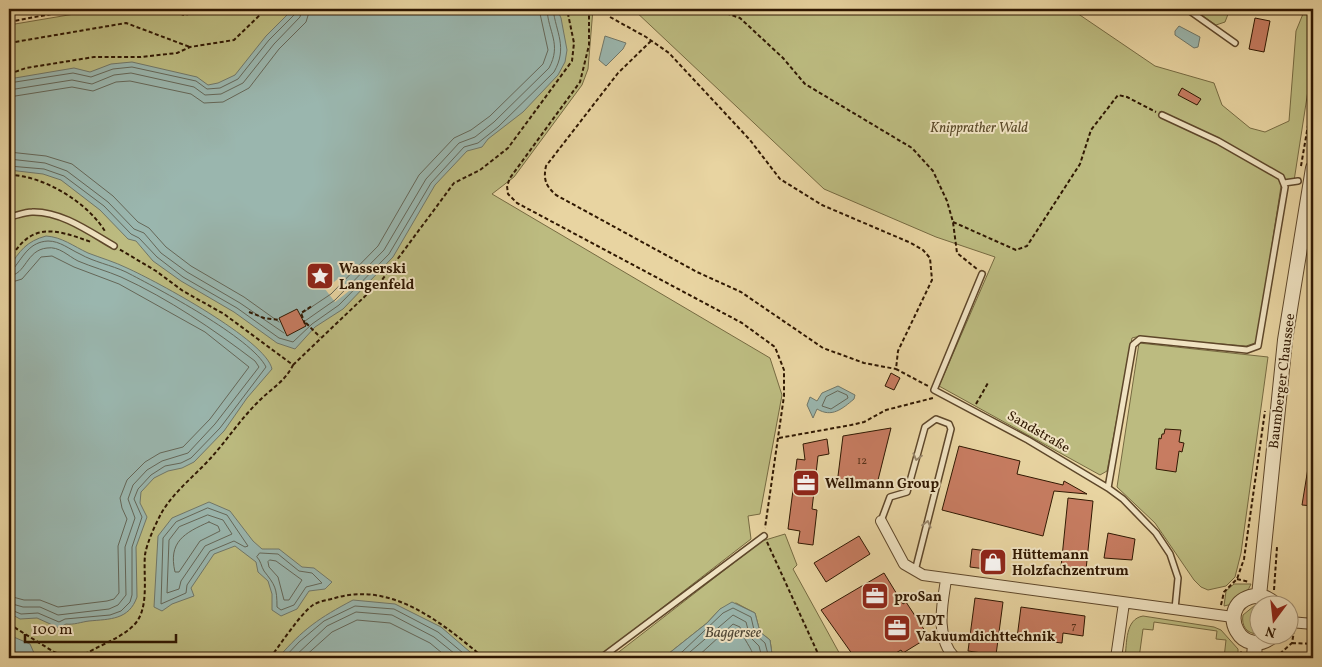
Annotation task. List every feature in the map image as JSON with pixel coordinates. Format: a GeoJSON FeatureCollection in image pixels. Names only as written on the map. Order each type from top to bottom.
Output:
{"type":"FeatureCollection","features":[{"type":"Feature","properties":{"kind":"street","name":"Baumberger Chaussee"},"geometry":{"type":"LineString","coordinates":[[1259,594],[1285,340],[1313,168]]}},
{"type":"Feature","properties":{"kind":"street"},"geometry":{"type":"LineString","coordinates":[[881,521],[904,564],[914,571],[946,580],[1227,616]]}},
{"type":"Feature","properties":{"kind":"street"},"geometry":{"type":"LineString","coordinates":[[946,580],[942,629],[949,652],[955,658]]}},
{"type":"Feature","properties":{"kind":"street"},"geometry":{"type":"LineString","coordinates":[[1227,616],[1239,604],[1250,597]]}},
{"type":"Feature","properties":{"kind":"street"},"geometry":{"type":"LineString","coordinates":[[1116,658],[1124,603]]}},
{"type":"Feature","properties":{"kind":"street"},"geometry":{"type":"LineString","coordinates":[[1227,616],[1237,632],[1250,642]]}},
{"type":"Feature","properties":{"kind":"street"},"geometry":{"type":"LineString","coordinates":[[1300,623],[1313,624]]}},
{"type":"Feature","properties":{"kind":"street"},"geometry":{"type":"LineString","coordinates":[[1254,658],[1255,644]]}},
{"type":"Feature","properties":{"kind":"lane"},"geometry":{"type":"LineString","coordinates":[[1187,9],[1235,43]]}},
{"type":"Feature","properties":{"kind":"lane"},"geometry":{"type":"LineString","coordinates":[[1108,488],[1133,345],[1140,338],[1247,350],[1258,346],[1262,331],[1284,183],[1281,177],[1218,142],[1162,115]]}},
{"type":"Feature","properties":{"kind":"lane"},"geometry":{"type":"LineString","coordinates":[[1284,183],[1298,181]]}},
{"type":"Feature","properties":{"kind":"lane"},"geometry":{"type":"LineString","coordinates":[[9,217],[31,212],[51,214],[78,225],[114,246]]}},
{"type":"Feature","properties":{"kind":"lane"},"geometry":{"type":"LineString","coordinates":[[934,390],[982,274]]}},
{"type":"Feature","properties":{"kind":"lane","name":"Sandstraße"},"geometry":{"type":"LineString","coordinates":[[934,390],[1108,488],[1140,515],[1170,554],[1178,578],[1175,610]]}},
{"type":"Feature","properties":{"kind":"lane"},"geometry":{"type":"LineString","coordinates":[[881,521],[890,497],[907,492],[925,427],[936,419],[948,424],[951,429],[914,571]]}},
{"type":"Feature","properties":{"kind":"lane"},"geometry":{"type":"LineString","coordinates":[[602,658],[764,536]]}},
{"type":"Feature","properties":{"kind":"path"},"geometry":{"type":"LineString","coordinates":[[9,22],[77,9]]}},
{"type":"Feature","properties":{"kind":"path"},"geometry":{"type":"LineString","coordinates":[[168,9],[184,15],[208,9]]}},
{"type":"Feature","properties":{"kind":"path"},"geometry":{"type":"LineString","coordinates":[[9,74],[26,68],[94,57],[141,57],[177,53],[190,47],[234,40],[266,9]]}},
{"type":"Feature","properties":{"kind":"path"},"geometry":{"type":"LineString","coordinates":[[79,658],[95,647],[122,634],[135,624],[140,616],[144,598],[146,553],[162,512],[178,491],[208,462],[258,402],[288,375],[293,365],[320,337],[382,280],[454,183],[480,170],[508,148],[558,82],[572,61],[574,43],[567,9]]}},
{"type":"Feature","properties":{"kind":"path"},"geometry":{"type":"LineString","coordinates":[[589,9],[589,45],[580,82],[510,178],[507,186],[508,194],[517,202],[742,323],[775,347],[784,370],[784,396],[764,536],[820,658]]}},
{"type":"Feature","properties":{"kind":"path"},"geometry":{"type":"LineString","coordinates":[[714,9],[740,18],[783,58],[805,84],[912,148],[933,171],[947,200],[953,222],[957,253],[982,274]]}},
{"type":"Feature","properties":{"kind":"path"},"geometry":{"type":"LineString","coordinates":[[610,17],[669,53],[750,140],[780,179],[822,205],[910,243],[923,250],[930,258],[932,280],[898,351],[896,369]]}},
{"type":"Feature","properties":{"kind":"path"},"geometry":{"type":"LineString","coordinates":[[9,43],[126,23],[190,47]]}},
{"type":"Feature","properties":{"kind":"path"},"geometry":{"type":"LineString","coordinates":[[652,41],[618,73],[546,166],[544,174],[546,186],[556,195],[698,272],[741,292],[824,348],[864,363],[896,369],[934,390]]}},
{"type":"Feature","properties":{"kind":"path"},"geometry":{"type":"LineString","coordinates":[[953,222],[1016,250],[1028,246],[1080,164],[1091,130],[1118,95],[1127,97],[1162,115]]}},
{"type":"Feature","properties":{"kind":"path"},"geometry":{"type":"LineString","coordinates":[[9,175],[33,178],[59,189],[100,222],[114,246]]}},
{"type":"Feature","properties":{"kind":"path"},"geometry":{"type":"LineString","coordinates":[[9,261],[17,245],[38,232],[61,231],[99,245],[114,246],[156,271],[183,291],[224,314],[293,365]]}},
{"type":"Feature","properties":{"kind":"path"},"geometry":{"type":"LineString","coordinates":[[312,306],[301,313],[305,324],[320,337]]}},
{"type":"Feature","properties":{"kind":"path"},"geometry":{"type":"LineString","coordinates":[[249,312],[264,318],[279,320]]}},
{"type":"Feature","properties":{"kind":"path"},"geometry":{"type":"LineString","coordinates":[[973,411],[988,383]]}},
{"type":"Feature","properties":{"kind":"path"},"geometry":{"type":"LineString","coordinates":[[779,438],[864,422],[886,410],[945,396]]}},
{"type":"Feature","properties":{"kind":"path"},"geometry":{"type":"LineString","coordinates":[[1227,616],[1224,592],[1237,579]]}},
{"type":"Feature","properties":{"kind":"path"},"geometry":{"type":"LineString","coordinates":[[270,658],[313,605],[349,594],[388,597],[415,607],[448,628],[484,658]]}},
{"type":"Feature","properties":{"kind":"path"},"geometry":{"type":"LineString","coordinates":[[9,624],[54,652],[70,658]]}},
{"type":"Feature","properties":{"kind":"path"},"geometry":{"type":"LineString","coordinates":[[1300,643],[1313,644]]}},
{"type":"Feature","properties":{"kind":"path"},"geometry":{"type":"LineString","coordinates":[[1275,658],[1291,644]]}},
{"type":"Feature","properties":{"kind":"green space","name":"Wasserski Langenfeld"},"geometry":{"type":"Polygon","coordinates":[[[104,9],[593,9],[588,69],[582,85],[514,177],[492,194],[770,358],[782,395],[760,514],[748,516],[751,539],[597,658],[9,658],[9,25],[104,9]]]}},
{"type":"Feature","properties":{"kind":"green space","name":"Knipprather Wald"},"geometry":{"type":"Polygon","coordinates":[[[633,9],[1071,9],[1155,66],[1214,83],[1222,105],[1250,128],[1265,132],[1289,121],[1296,31],[1305,9],[1313,9],[1313,58],[1294,181],[1281,186],[1258,336],[1255,343],[1246,346],[1132,338],[1107,471],[1100,475],[939,386],[995,257],[936,237],[824,189],[633,9]]]}},
{"type":"Feature","properties":{"kind":"green space"},"geometry":{"type":"Polygon","coordinates":[[[1193,9],[1230,9],[1225,22],[1216,25],[1193,9]]]}},
{"type":"Feature","properties":{"kind":"green space"},"geometry":{"type":"Polygon","coordinates":[[[1139,343],[1268,357],[1241,553],[1235,577],[1226,586],[1208,590],[1201,587],[1194,580],[1155,523],[1117,487],[1139,343]]]}},
{"type":"Feature","properties":{"kind":"green space"},"geometry":{"type":"Polygon","coordinates":[[[785,534],[797,565],[793,569],[842,658],[777,658],[772,654],[770,640],[760,632],[755,613],[736,603],[720,609],[707,623],[663,658],[611,658],[762,541],[785,534]]]}},
{"type":"Feature","properties":{"kind":"green space"},"geometry":{"type":"Polygon","coordinates":[[[1234,584],[1251,584],[1240,599],[1224,606],[1226,591],[1234,584]]]}},
{"type":"Feature","properties":{"kind":"green space"},"geometry":{"type":"Polygon","coordinates":[[[1250,609],[1250,632],[1244,626],[1243,615],[1250,609]]]}},
{"type":"Feature","properties":{"kind":"green space"},"geometry":{"type":"Polygon","coordinates":[[[1143,616],[1214,627],[1221,630],[1238,649],[1238,658],[1224,658],[1226,640],[1216,639],[1217,631],[1154,622],[1153,630],[1143,629],[1139,658],[1125,658],[1130,627],[1137,618],[1143,616]]]}},
{"type":"Feature","properties":{"kind":"water"},"geometry":{"type":"Polygon","coordinates":[[[293,9],[557,9],[561,18],[567,50],[565,62],[558,75],[523,112],[488,139],[482,147],[467,151],[435,185],[393,257],[343,309],[315,327],[295,349],[277,343],[234,312],[181,281],[153,261],[136,241],[128,239],[100,210],[61,180],[43,174],[9,170],[9,79],[74,68],[90,72],[111,64],[132,62],[197,77],[208,85],[218,83],[235,75],[266,36],[293,9]]]}},
{"type":"Feature","properties":{"kind":"water"},"geometry":{"type":"Polygon","coordinates":[[[1179,26],[1200,37],[1198,47],[1194,48],[1175,35],[1175,31],[1179,26]]]}},
{"type":"Feature","properties":{"kind":"water"},"geometry":{"type":"Polygon","coordinates":[[[605,36],[626,43],[623,49],[606,66],[599,60],[605,36]]]}},
{"type":"Feature","properties":{"kind":"water"},"geometry":{"type":"Polygon","coordinates":[[[46,236],[62,240],[88,253],[122,266],[184,298],[251,343],[265,357],[272,369],[247,398],[224,431],[194,462],[154,478],[141,492],[140,503],[147,517],[136,547],[137,597],[134,605],[118,617],[66,624],[59,628],[37,618],[20,619],[9,613],[9,268],[24,248],[39,238],[46,236]]]}},
{"type":"Feature","properties":{"kind":"water"},"geometry":{"type":"Polygon","coordinates":[[[838,386],[855,395],[854,399],[837,411],[827,413],[817,409],[813,418],[807,405],[810,397],[817,401],[822,393],[838,386]]]}},
{"type":"Feature","properties":{"kind":"water"},"geometry":{"type":"Polygon","coordinates":[[[209,502],[230,511],[253,541],[262,549],[279,549],[302,567],[314,568],[332,582],[325,589],[309,591],[297,609],[281,616],[272,610],[272,594],[268,581],[258,572],[256,562],[235,546],[214,554],[191,588],[194,596],[172,604],[162,611],[154,607],[158,536],[172,518],[209,502]]]}},
{"type":"Feature","properties":{"kind":"water"},"geometry":{"type":"Polygon","coordinates":[[[353,600],[395,604],[441,627],[477,658],[278,658],[295,639],[312,625],[353,600]]]}},
{"type":"Feature","properties":{"kind":"water","name":"Baggersee"},"geometry":{"type":"Polygon","coordinates":[[[732,602],[755,613],[760,632],[770,640],[772,654],[777,658],[663,658],[707,623],[720,609],[732,602]]]}},
{"type":"Feature","properties":{"kind":"water"},"geometry":{"type":"Polygon","coordinates":[[[9,635],[30,644],[34,653],[32,658],[9,658],[9,635]]]}},
{"type":"Feature","properties":{"kind":"pier"},"geometry":{"type":"Polygon","coordinates":[[[339,278],[349,291],[335,302],[325,289],[339,278]]]}},
{"type":"Feature","properties":{"kind":"building"},"geometry":{"type":"Polygon","coordinates":[[[1255,18],[1270,21],[1264,52],[1249,49],[1255,18]]]}},
{"type":"Feature","properties":{"kind":"building"},"geometry":{"type":"Polygon","coordinates":[[[1182,88],[1201,99],[1197,105],[1178,95],[1182,88]]]}},
{"type":"Feature","properties":{"kind":"building"},"geometry":{"type":"Polygon","coordinates":[[[297,309],[306,326],[287,336],[279,318],[297,309]]]}},
{"type":"Feature","properties":{"kind":"building"},"geometry":{"type":"Polygon","coordinates":[[[891,373],[900,378],[894,390],[885,386],[891,373]]]}},
{"type":"Feature","properties":{"kind":"building"},"geometry":{"type":"Polygon","coordinates":[[[891,428],[876,488],[837,484],[843,436],[891,428]]]}},
{"type":"Feature","properties":{"kind":"building"},"geometry":{"type":"Polygon","coordinates":[[[1165,429],[1181,430],[1179,442],[1184,443],[1182,452],[1179,451],[1176,472],[1156,469],[1159,438],[1161,439],[1165,429]]]}},
{"type":"Feature","properties":{"kind":"building"},"geometry":{"type":"Polygon","coordinates":[[[827,439],[829,454],[818,456],[812,509],[817,510],[813,545],[798,543],[800,531],[788,529],[797,459],[805,460],[803,444],[827,439]]]}},
{"type":"Feature","properties":{"kind":"building"},"geometry":{"type":"Polygon","coordinates":[[[959,446],[1020,461],[1017,474],[1063,485],[1064,481],[1087,494],[1054,491],[1043,536],[942,510],[959,446]]]}},
{"type":"Feature","properties":{"kind":"building"},"geometry":{"type":"Polygon","coordinates":[[[1308,468],[1313,468],[1313,506],[1302,505],[1308,468]]]}},
{"type":"Feature","properties":{"kind":"building"},"geometry":{"type":"Polygon","coordinates":[[[1068,498],[1093,501],[1086,570],[1061,567],[1068,498]]]}},
{"type":"Feature","properties":{"kind":"building"},"geometry":{"type":"Polygon","coordinates":[[[1108,533],[1135,539],[1132,560],[1104,558],[1108,533]]]}},
{"type":"Feature","properties":{"kind":"building"},"geometry":{"type":"Polygon","coordinates":[[[859,536],[870,554],[826,582],[814,563],[859,536]]]}},
{"type":"Feature","properties":{"kind":"building"},"geometry":{"type":"Polygon","coordinates":[[[972,549],[1003,553],[1001,571],[970,567],[972,549]]]}},
{"type":"Feature","properties":{"kind":"building"},"geometry":{"type":"Polygon","coordinates":[[[884,573],[903,604],[906,602],[929,637],[903,653],[901,650],[887,658],[865,658],[863,655],[855,658],[821,610],[884,573]]]}},
{"type":"Feature","properties":{"kind":"building"},"geometry":{"type":"Polygon","coordinates":[[[975,598],[1003,602],[996,655],[968,651],[975,598]]]}},
{"type":"Feature","properties":{"kind":"building"},"geometry":{"type":"Polygon","coordinates":[[[1021,607],[1085,616],[1083,636],[1063,633],[1062,643],[1017,638],[1021,607]]]}},
{"type":"Feature","properties":{"kind":"place","name":"Wasserski Langenfeld"},"geometry":{"type":"Point","coordinates":[320,276]}},
{"type":"Feature","properties":{"kind":"place","name":"Wellmann Group"},"geometry":{"type":"Point","coordinates":[806,483]}},
{"type":"Feature","properties":{"kind":"place","name":"Hüttemann Holzfachzentrum"},"geometry":{"type":"Point","coordinates":[993,562]}},
{"type":"Feature","properties":{"kind":"place","name":"proSan"},"geometry":{"type":"Point","coordinates":[875,596]}},
{"type":"Feature","properties":{"kind":"place","name":"VDT Vakuumdichttechnik"},"geometry":{"type":"Point","coordinates":[897,628]}}]}
